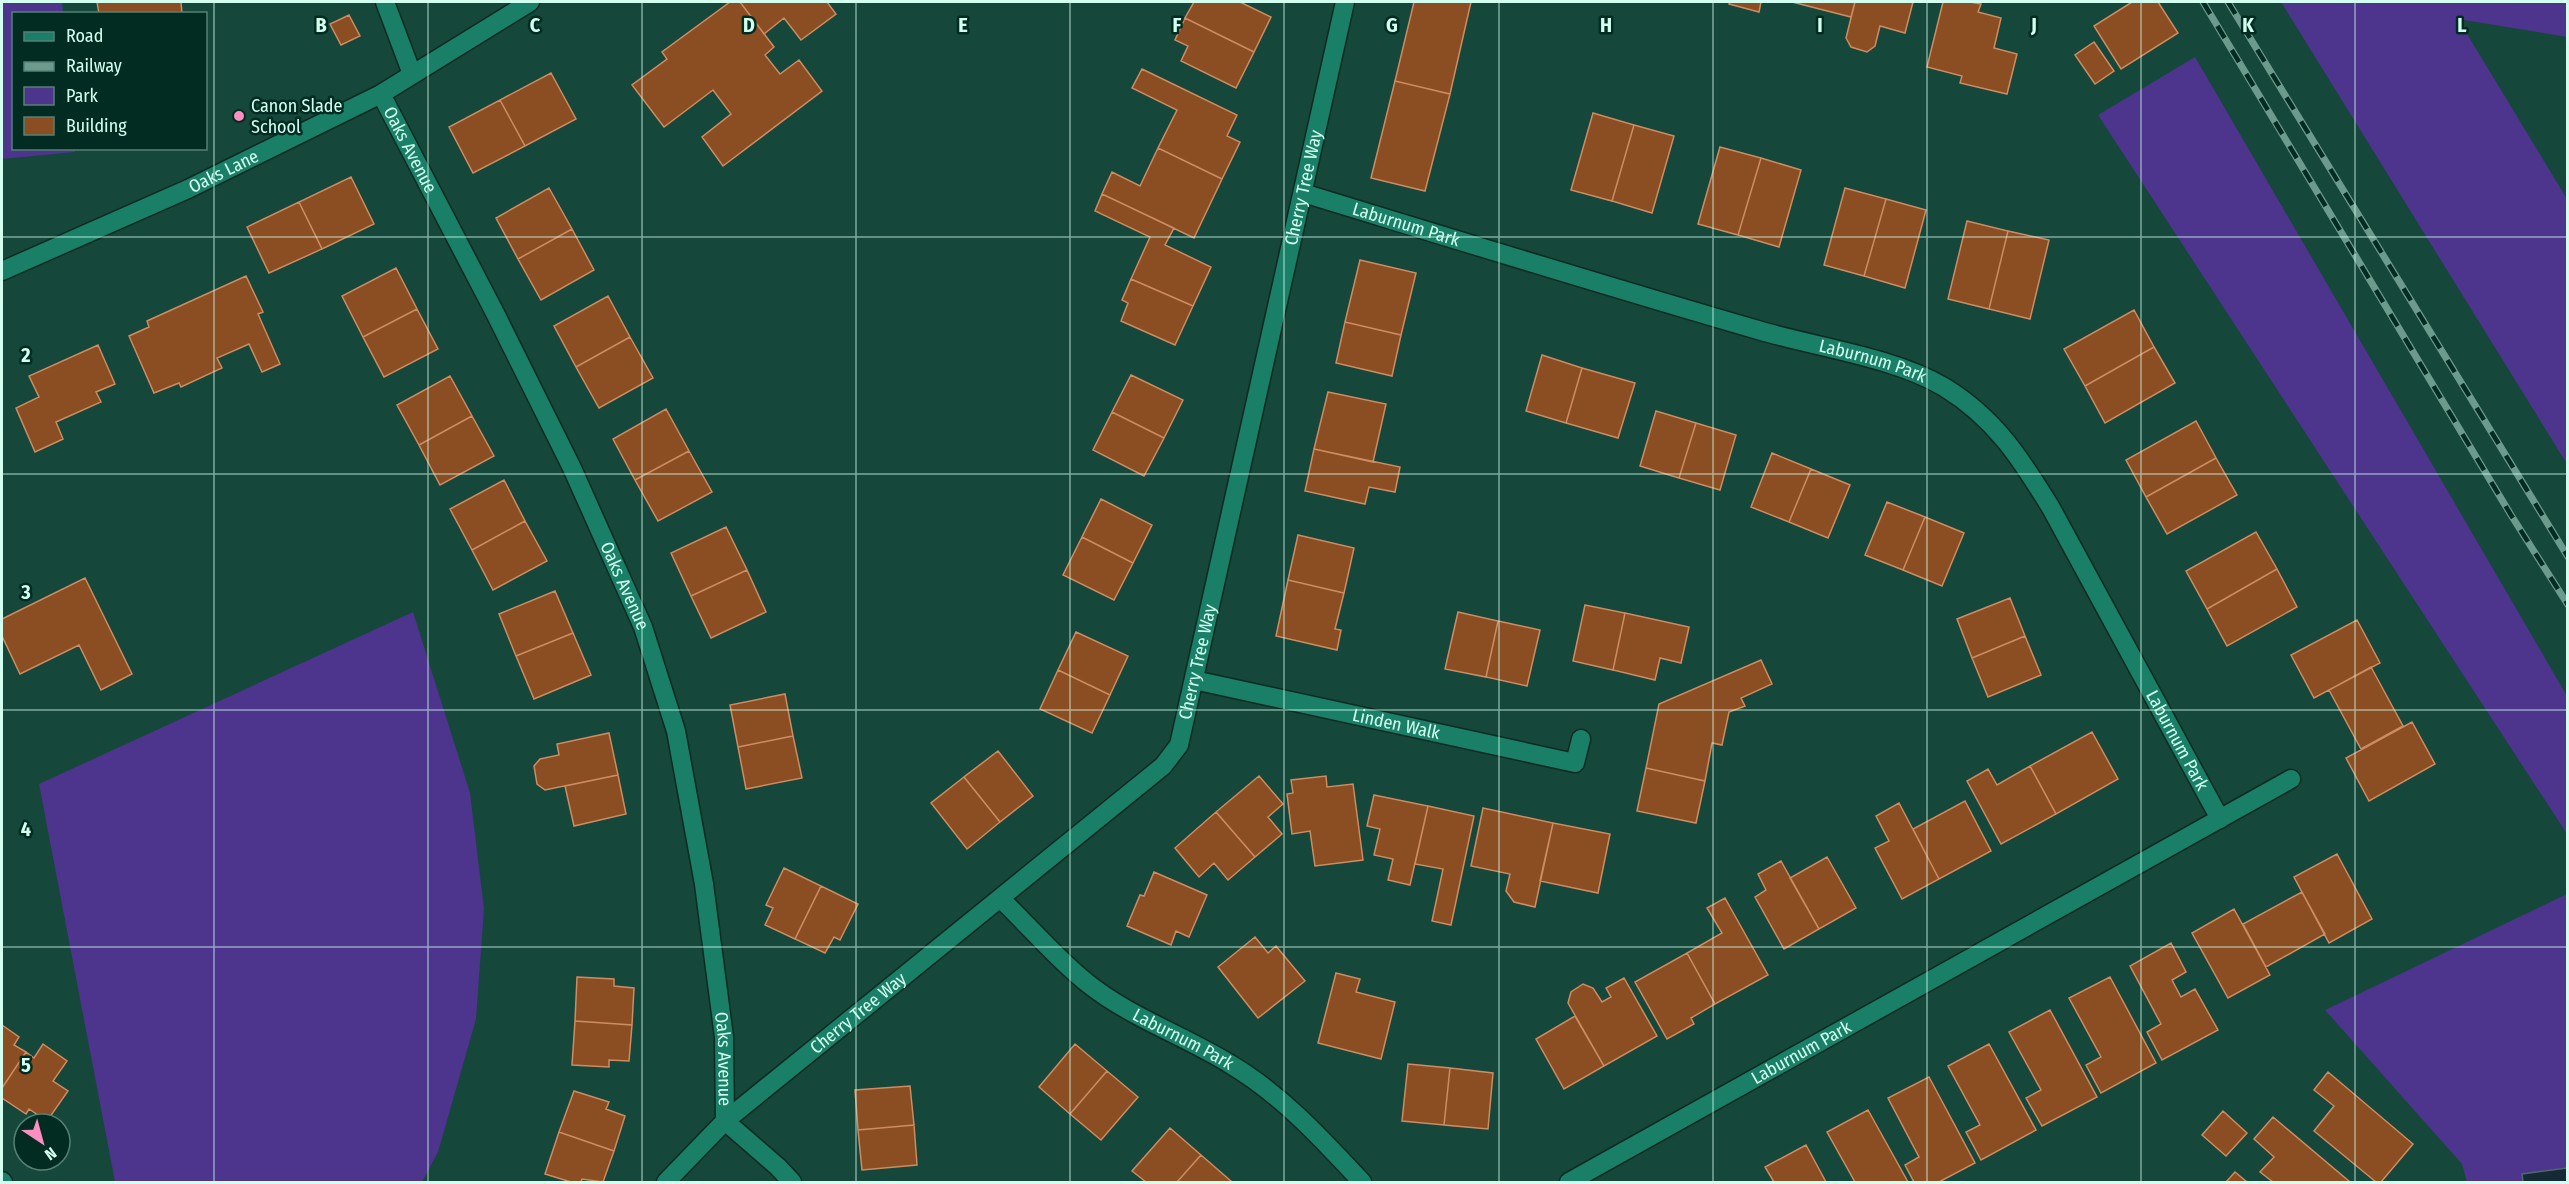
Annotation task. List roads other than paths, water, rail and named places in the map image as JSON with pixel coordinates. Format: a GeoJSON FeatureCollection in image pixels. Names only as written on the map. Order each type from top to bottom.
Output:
{"type":"FeatureCollection","features":[{"type":"Feature","properties":{"kind":"street"},"geometry":{"type":"LineString","coordinates":[[385,2],[412,74]]}},
{"type":"Feature","properties":{"kind":"street","name":"Oaks Lane"},"geometry":{"type":"LineString","coordinates":[[2,271],[188,189],[381,94],[530,2]]}},
{"type":"Feature","properties":{"kind":"street","name":"Cherry Tree Way"},"geometry":{"type":"LineString","coordinates":[[725,1121],[1163,766],[1179,745],[1345,2]]}},
{"type":"Feature","properties":{"kind":"street","name":"Oaks Avenue"},"geometry":{"type":"LineString","coordinates":[[381,94],[572,468],[643,627],[676,731],[704,884],[724,1037],[725,1121],[666,1182]]}},
{"type":"Feature","properties":{"kind":"street","name":"Laburnum Park"},"geometry":{"type":"LineString","coordinates":[[1303,193],[1760,331],[1890,364],[1943,387],[1984,417],[2021,458],[2051,508],[2220,819]]}},
{"type":"Feature","properties":{"kind":"street","name":"Linden Walk"},"geometry":{"type":"LineString","coordinates":[[1194,680],[1575,763],[1581,739]]}},
{"type":"Feature","properties":{"kind":"street","name":"Laburnum Park"},"geometry":{"type":"LineString","coordinates":[[1569,1182],[2291,779]]}},
{"type":"Feature","properties":{"kind":"street","name":"Laburnum Park"},"geometry":{"type":"LineString","coordinates":[[1001,899],[1085,982],[1114,1002],[1229,1063],[1269,1090],[1305,1121],[1362,1182]]}},
{"type":"Feature","properties":{"kind":"street","name":"Oaks Avenue"},"geometry":{"type":"LineString","coordinates":[[725,1121],[792,1182]]}},
{"type":"Feature","properties":{"kind":"water"},"geometry":{"type":"Polygon","coordinates":[[[2567,1168],[2567,1182],[2523,1182],[2522,1174],[2567,1168]]]}},
{"type":"Feature","properties":{"kind":"railway"},"geometry":{"type":"LineString","coordinates":[[2203,2],[2511,515],[2568,605]]}},
{"type":"Feature","properties":{"kind":"railway"},"geometry":{"type":"LineString","coordinates":[[2228,2],[2568,557]]}},
{"type":"Feature","properties":{"kind":"place","name":"Canon Slade School"},"geometry":{"type":"Point","coordinates":[239,116]}}]}
